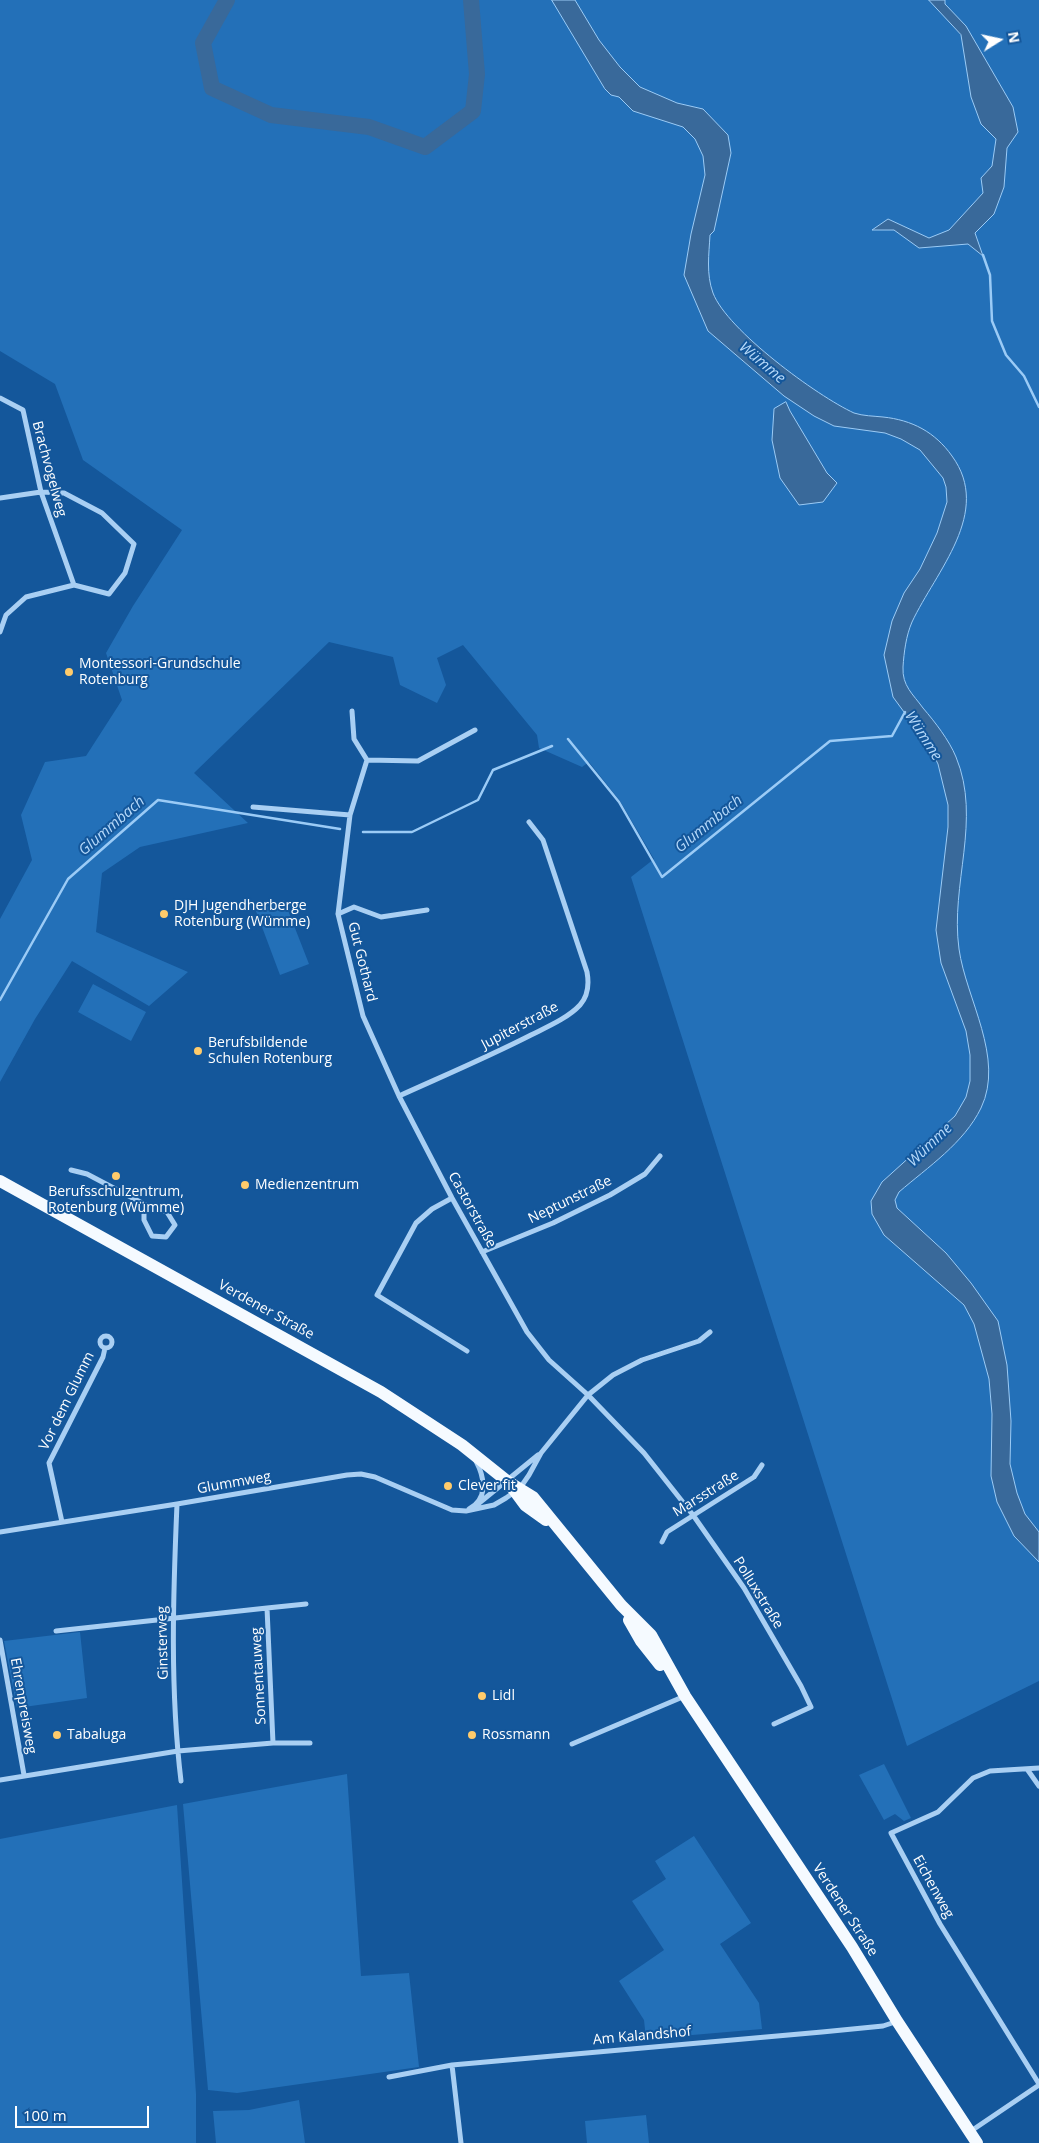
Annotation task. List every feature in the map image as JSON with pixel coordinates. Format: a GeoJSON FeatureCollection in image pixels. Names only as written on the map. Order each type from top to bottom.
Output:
{"type":"FeatureCollection","features":[{"type":"Feature","properties":{"kind":"main road","name":"Verdener Straße"},"geometry":{"type":"LineString","coordinates":[[0,1182],[337,1366],[381,1392],[471,1452],[518,1490],[533,1497],[621,1605],[651,1635],[685,1696],[870,1976],[897,2021],[977,2143]]}},
{"type":"Feature","properties":{"kind":"street","name":"Brachvogelweg"},"geometry":{"type":"LineString","coordinates":[[0,398],[23,410],[41,492],[74,585]]}},
{"type":"Feature","properties":{"kind":"street"},"geometry":{"type":"LineString","coordinates":[[0,498],[41,492],[64,494],[102,513],[134,544],[125,573],[109,594],[74,585],[26,597],[6,615],[0,632]]}},
{"type":"Feature","properties":{"kind":"street"},"geometry":{"type":"LineString","coordinates":[[352,711],[354,739],[367,760],[418,761],[475,730]]}},
{"type":"Feature","properties":{"kind":"street","name":"Gut Gothard"},"geometry":{"type":"LineString","coordinates":[[363,1016],[338,914],[350,815],[367,760]]}},
{"type":"Feature","properties":{"kind":"street"},"geometry":{"type":"LineString","coordinates":[[253,807],[350,815]]}},
{"type":"Feature","properties":{"kind":"street","name":"Jupiterstraße"},"geometry":{"type":"LineString","coordinates":[[398,1096],[495,1053],[551,1025],[577,1008],[583,1000],[588,985],[586,972],[543,840],[529,822]]}},
{"type":"Feature","properties":{"kind":"street","name":"Gut Gothard"},"geometry":{"type":"LineString","coordinates":[[338,914],[354,907],[381,917],[427,910]]}},
{"type":"Feature","properties":{"kind":"street","name":"Castorstraße"},"geometry":{"type":"LineString","coordinates":[[363,1016],[398,1096],[452,1198],[527,1332],[538,1347],[588,1395]]}},
{"type":"Feature","properties":{"kind":"street","name":"Neptunstraße"},"geometry":{"type":"LineString","coordinates":[[482,1252],[553,1223],[610,1195],[645,1174],[660,1156]]}},
{"type":"Feature","properties":{"kind":"street"},"geometry":{"type":"LineString","coordinates":[[71,1170],[87,1174],[144,1204],[167,1212],[175,1225],[166,1238],[152,1236],[144,1220],[144,1204]]}},
{"type":"Feature","properties":{"kind":"street"},"geometry":{"type":"LineString","coordinates":[[452,1198],[423,1215],[416,1223],[377,1295],[467,1351]]}},
{"type":"Feature","properties":{"kind":"street"},"geometry":{"type":"LineString","coordinates":[[518,1490],[541,1453],[588,1395],[613,1375],[628,1367],[642,1360],[699,1340],[710,1332]]}},
{"type":"Feature","properties":{"kind":"street","name":"Vor dem Glumm"},"geometry":{"type":"LineString","coordinates":[[62,1522],[49,1463],[103,1357],[105,1348]]}},
{"type":"Feature","properties":{"kind":"street","name":"Polluxstraße"},"geometry":{"type":"LineString","coordinates":[[588,1395],[633,1444],[640,1456],[651,1465],[693,1515],[744,1588],[801,1686],[811,1707],[774,1724]]}},
{"type":"Feature","properties":{"kind":"street"},"geometry":{"type":"LineString","coordinates":[[471,1452],[482,1474],[484,1485],[478,1504]]}},
{"type":"Feature","properties":{"kind":"street"},"geometry":{"type":"LineString","coordinates":[[466,1511],[478,1504],[520,1468],[541,1453]]}},
{"type":"Feature","properties":{"kind":"street","name":"Marsstraße"},"geometry":{"type":"LineString","coordinates":[[662,1542],[667,1532],[754,1477],[762,1466]]}},
{"type":"Feature","properties":{"kind":"street","name":"Glummweg"},"geometry":{"type":"LineString","coordinates":[[0,1532],[177,1504],[309,1480],[361,1474],[389,1482],[452,1510],[466,1511],[494,1505],[518,1490]]}},
{"type":"Feature","properties":{"kind":"street","name":"Ginsterweg"},"geometry":{"type":"LineString","coordinates":[[177,1504],[172,1620],[181,1781]]}},
{"type":"Feature","properties":{"kind":"street","name":"Sonnentauweg"},"geometry":{"type":"LineString","coordinates":[[56,1631],[172,1620],[306,1604]]}},
{"type":"Feature","properties":{"kind":"street","name":"Sonnentauweg"},"geometry":{"type":"LineString","coordinates":[[267,1608],[274,1744]]}},
{"type":"Feature","properties":{"kind":"street","name":"Ehrenpreisweg"},"geometry":{"type":"LineString","coordinates":[[0,1640],[24,1776]]}},
{"type":"Feature","properties":{"kind":"street"},"geometry":{"type":"LineString","coordinates":[[572,1744],[685,1696]]}},
{"type":"Feature","properties":{"kind":"street","name":"Sonnentauweg"},"geometry":{"type":"LineString","coordinates":[[0,1780],[178,1751],[310,1743]]}},
{"type":"Feature","properties":{"kind":"street","name":"Eichenweg"},"geometry":{"type":"LineString","coordinates":[[1039,1768],[990,1772],[973,1778],[938,1812],[891,1833],[940,1924],[1039,2084]]}},
{"type":"Feature","properties":{"kind":"street"},"geometry":{"type":"LineString","coordinates":[[1026,1769],[1039,1786]]}},
{"type":"Feature","properties":{"kind":"street","name":"Am Kalandshof"},"geometry":{"type":"LineString","coordinates":[[389,2077],[452,2065],[883,2026],[897,2021]]}},
{"type":"Feature","properties":{"kind":"street"},"geometry":{"type":"LineString","coordinates":[[452,2065],[461,2143]]}},
{"type":"Feature","properties":{"kind":"street"},"geometry":{"type":"LineString","coordinates":[[970,2132],[1039,2084]]}},
{"type":"Feature","properties":{"kind":"shaded area"},"geometry":{"type":"Polygon","coordinates":[[[0,0],[1039,0],[1039,1681],[907,1746],[631,877],[654,859],[620,801],[589,762],[582,767],[539,748],[537,735],[463,645],[437,658],[446,685],[437,703],[400,685],[393,657],[329,642],[194,773],[248,823],[140,847],[102,873],[96,932],[188,972],[149,1006],[72,961],[35,1019],[0,1082],[0,919],[32,860],[21,815],[45,762],[86,756],[122,700],[106,653],[133,606],[182,530],[83,460],[55,384],[0,351],[0,0]]]}},
{"type":"Feature","properties":{"kind":"shaded area"},"geometry":{"type":"Polygon","coordinates":[[[284,900],[309,964],[280,975],[256,911],[284,900]]]}},
{"type":"Feature","properties":{"kind":"shaded area"},"geometry":{"type":"Polygon","coordinates":[[[93,984],[146,1012],[131,1041],[78,1012],[93,984]]]}},
{"type":"Feature","properties":{"kind":"shaded area"},"geometry":{"type":"Polygon","coordinates":[[[80,1632],[87,1698],[17,1708],[4,1641],[80,1632]]]}},
{"type":"Feature","properties":{"kind":"shaded area"},"geometry":{"type":"Polygon","coordinates":[[[884,1764],[911,1818],[904,1821],[895,1814],[884,1820],[859,1775],[884,1764]]]}},
{"type":"Feature","properties":{"kind":"shaded area"},"geometry":{"type":"Polygon","coordinates":[[[347,1774],[361,1976],[409,1973],[419,2067],[237,2093],[208,2090],[183,1804],[347,1774]]]}},
{"type":"Feature","properties":{"kind":"shaded area"},"geometry":{"type":"Polygon","coordinates":[[[177,1805],[196,2094],[196,2143],[0,2143],[0,1839],[177,1805]]]}},
{"type":"Feature","properties":{"kind":"shaded area"},"geometry":{"type":"Polygon","coordinates":[[[694,1836],[751,1923],[720,1944],[759,2003],[762,2029],[646,2039],[644,2020],[619,1981],[664,1950],[632,1901],[666,1879],[655,1861],[694,1836]]]}},
{"type":"Feature","properties":{"kind":"shaded area"},"geometry":{"type":"Polygon","coordinates":[[[299,2100],[305,2143],[216,2143],[213,2111],[249,2110],[299,2100]]]}},
{"type":"Feature","properties":{"kind":"shaded area"},"geometry":{"type":"Polygon","coordinates":[[[646,2115],[649,2143],[587,2143],[585,2121],[646,2115]]]}},
{"type":"Feature","properties":{"kind":"water","name":"Wümme"},"geometry":{"type":"Polygon","coordinates":[[[552,0],[575,0],[599,40],[620,67],[640,87],[677,103],[703,109],[728,135],[731,153],[714,231],[710,235],[709,271],[713,293],[736,325],[775,361],[818,392],[854,413],[904,421],[930,434],[952,456],[963,477],[966,498],[964,520],[946,562],[912,622],[903,661],[903,674],[906,685],[950,744],[963,781],[966,804],[966,828],[958,900],[957,925],[959,949],[982,1028],[989,1069],[987,1089],[981,1108],[974,1121],[944,1154],[899,1192],[895,1200],[897,1208],[946,1253],[971,1283],[998,1321],[1007,1365],[1011,1421],[1010,1464],[1017,1493],[1025,1514],[1039,1532],[1039,1562],[1014,1536],[997,1502],[991,1476],[992,1414],[989,1379],[974,1324],[964,1305],[884,1235],[872,1214],[871,1201],[882,1182],[955,1116],[966,1097],[970,1081],[970,1055],[966,1031],[941,963],[936,930],[948,827],[948,805],[938,764],[929,746],[893,697],[884,655],[892,621],[904,593],[920,569],[937,533],[947,502],[946,487],[943,478],[920,450],[901,439],[885,433],[834,426],[814,416],[784,396],[708,331],[684,275],[691,234],[705,175],[703,156],[695,139],[683,127],[633,111],[619,97],[611,95],[605,89],[552,0]]]}},
{"type":"Feature","properties":{"kind":"water"},"geometry":{"type":"Polygon","coordinates":[[[929,0],[945,0],[945,4],[966,26],[1013,107],[1018,132],[1007,148],[1004,187],[994,214],[975,233],[983,256],[968,244],[919,248],[894,230],[872,230],[888,219],[929,238],[949,230],[983,193],[981,178],[992,166],[996,139],[981,124],[971,97],[961,35],[929,0]]]}},
{"type":"Feature","properties":{"kind":"water"},"geometry":{"type":"Polygon","coordinates":[[[786,402],[827,473],[837,483],[823,502],[799,505],[780,478],[772,440],[774,409],[786,402]]]}},
{"type":"Feature","properties":{"kind":"waterway"},"geometry":{"type":"LineString","coordinates":[[227,0],[203,43],[212,88],[271,115],[369,127],[425,147],[473,111],[477,74],[471,0]]}},
{"type":"Feature","properties":{"kind":"waterway"},"geometry":{"type":"LineString","coordinates":[[983,255],[990,275],[992,321],[1006,355],[1024,376],[1039,407]]}},
{"type":"Feature","properties":{"kind":"waterway","name":"Glummbach"},"geometry":{"type":"LineString","coordinates":[[568,739],[619,802],[662,877],[830,741],[892,736],[905,712]]}},
{"type":"Feature","properties":{"kind":"waterway","name":"Glummbach"},"geometry":{"type":"LineString","coordinates":[[363,832],[412,832],[478,800],[493,770],[552,746]]}},
{"type":"Feature","properties":{"kind":"waterway","name":"Glummbach"},"geometry":{"type":"LineString","coordinates":[[0,1000],[68,879],[158,800],[340,829]]}},
{"type":"Feature","properties":{"kind":"place","name":"Montessori-Grundschule Rotenburg"},"geometry":{"type":"Point","coordinates":[69,672]}},
{"type":"Feature","properties":{"kind":"place","name":"DJH Jugendherberge Rotenburg (Wümme)"},"geometry":{"type":"Point","coordinates":[164,914]}},
{"type":"Feature","properties":{"kind":"place","name":"Berufsbildende Schulen Rotenburg"},"geometry":{"type":"Point","coordinates":[198,1051]}},
{"type":"Feature","properties":{"kind":"place","name":"Berufsschulzentrum, Rotenburg (Wümme)"},"geometry":{"type":"Point","coordinates":[116,1176]}},
{"type":"Feature","properties":{"kind":"place","name":"Medienzentrum"},"geometry":{"type":"Point","coordinates":[245,1185]}},
{"type":"Feature","properties":{"kind":"place","name":"Clever fit"},"geometry":{"type":"Point","coordinates":[448,1486]}},
{"type":"Feature","properties":{"kind":"place","name":"Lidl"},"geometry":{"type":"Point","coordinates":[482,1696]}},
{"type":"Feature","properties":{"kind":"place","name":"Tabaluga"},"geometry":{"type":"Point","coordinates":[57,1735]}},
{"type":"Feature","properties":{"kind":"place","name":"Rossmann"},"geometry":{"type":"Point","coordinates":[472,1735]}}]}
